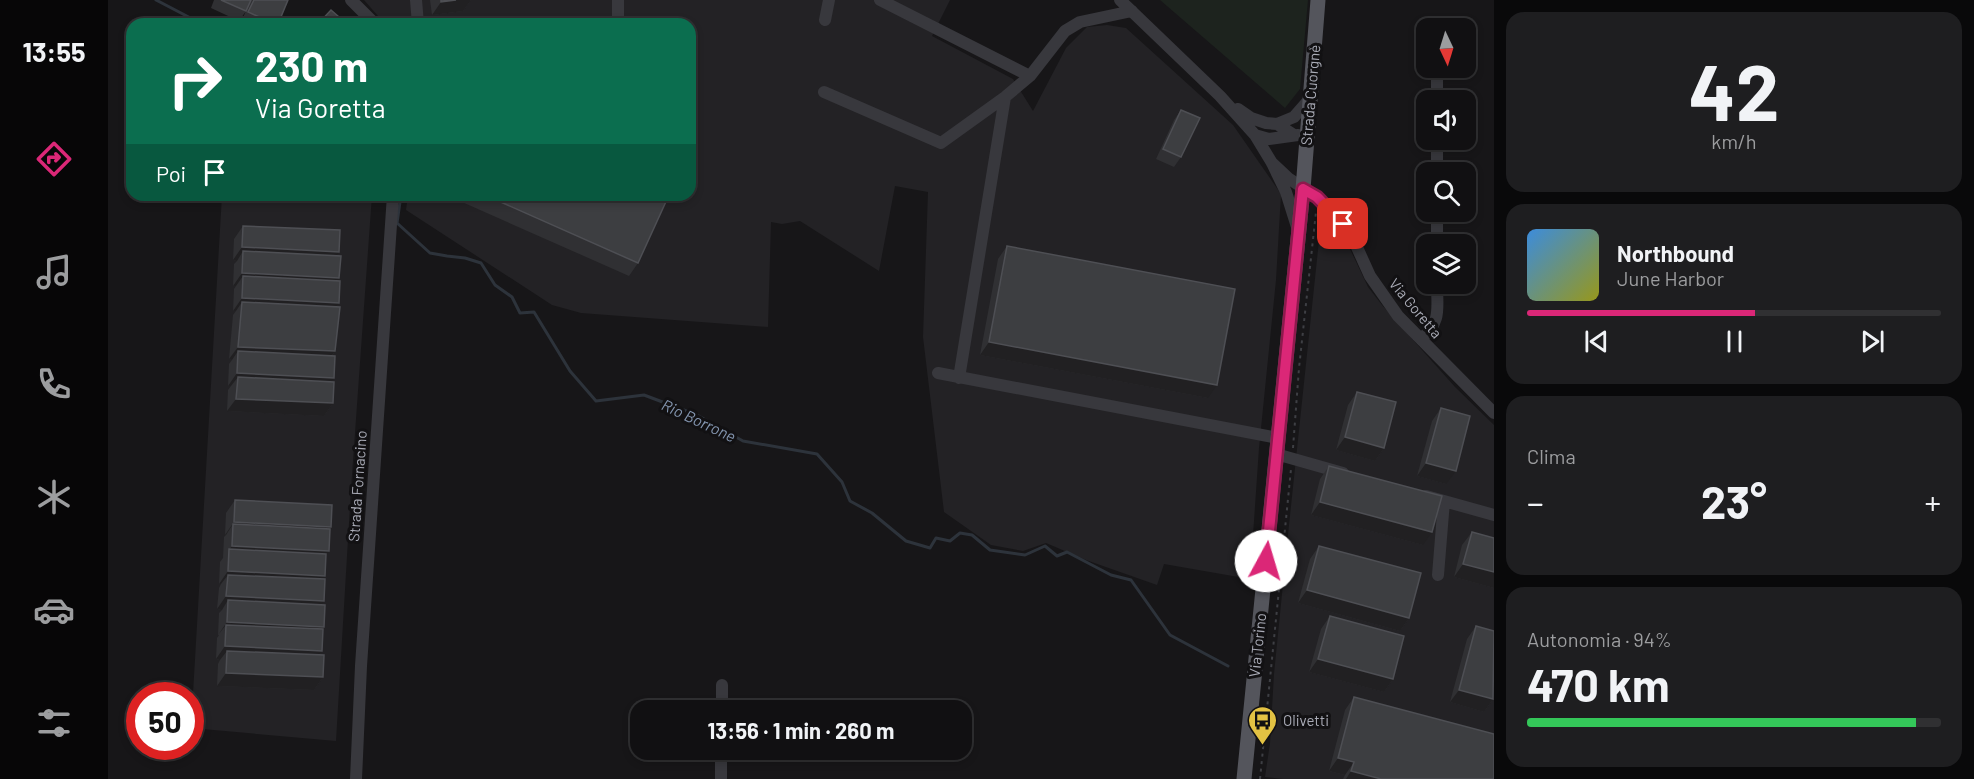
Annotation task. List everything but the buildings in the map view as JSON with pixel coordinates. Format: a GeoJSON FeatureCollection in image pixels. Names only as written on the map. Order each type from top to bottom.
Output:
{"type":"FeatureCollection","features":[{"type":"Feature","properties":{"kind":"main road","name":"Strada Cuorgnè"},"geometry":{"type":"LineString","coordinates":[[1303,189],[1300,135],[1308,101],[1318,0]]}},
{"type":"Feature","properties":{"kind":"main road","name":"Via Torino"},"geometry":{"type":"LineString","coordinates":[[1244,779],[1303,189]]}},
{"type":"Feature","properties":{"kind":"street"},"geometry":{"type":"LineString","coordinates":[[351,0],[369,18]]}},
{"type":"Feature","properties":{"kind":"street"},"geometry":{"type":"LineString","coordinates":[[416,0],[418,18]]}},
{"type":"Feature","properties":{"kind":"street"},"geometry":{"type":"LineString","coordinates":[[618,0],[618,18]]}},
{"type":"Feature","properties":{"kind":"street"},"geometry":{"type":"LineString","coordinates":[[825,20],[829,0]]}},
{"type":"Feature","properties":{"kind":"street"},"geometry":{"type":"LineString","coordinates":[[880,0],[1030,76]]}},
{"type":"Feature","properties":{"kind":"street"},"geometry":{"type":"LineString","coordinates":[[1120,0],[1220,96],[1255,135],[1286,192],[1298,234]]}},
{"type":"Feature","properties":{"kind":"street"},"geometry":{"type":"LineString","coordinates":[[824,92],[941,142],[1005,97],[1030,76],[1065,31],[1080,22],[1132,11]]}},
{"type":"Feature","properties":{"kind":"street"},"geometry":{"type":"LineString","coordinates":[[1220,96],[1251,118],[1276,124],[1300,135]]}},
{"type":"Feature","properties":{"kind":"street"},"geometry":{"type":"LineString","coordinates":[[959,378],[1005,97]]}},
{"type":"Feature","properties":{"kind":"street"},"geometry":{"type":"LineString","coordinates":[[1276,124],[1294,117],[1308,101]]}},
{"type":"Feature","properties":{"kind":"street"},"geometry":{"type":"LineString","coordinates":[[1255,135],[1269,139],[1300,135]]}},
{"type":"Feature","properties":{"kind":"street","name":"Via Goretta"},"geometry":{"type":"LineString","coordinates":[[1272,163],[1335,213],[1352,234],[1370,276],[1398,316],[1494,413]]}},
{"type":"Feature","properties":{"kind":"street","name":"Strada Fornacino"},"geometry":{"type":"LineString","coordinates":[[356,779],[360,666],[393,201]]}},
{"type":"Feature","properties":{"kind":"street"},"geometry":{"type":"LineString","coordinates":[[1420,339],[1436,323],[1437,294]]}},
{"type":"Feature","properties":{"kind":"street"},"geometry":{"type":"LineString","coordinates":[[938,373],[1278,438]]}},
{"type":"Feature","properties":{"kind":"street"},"geometry":{"type":"LineString","coordinates":[[1276,454],[1358,477]]}},
{"type":"Feature","properties":{"kind":"street"},"geometry":{"type":"LineString","coordinates":[[1412,492],[1494,515]]}},
{"type":"Feature","properties":{"kind":"street"},"geometry":{"type":"LineString","coordinates":[[1438,575],[1444,501]]}},
{"type":"Feature","properties":{"kind":"street"},"geometry":{"type":"LineString","coordinates":[[722,685],[722,700]]}},
{"type":"Feature","properties":{"kind":"street"},"geometry":{"type":"LineString","coordinates":[[721,779],[722,760]]}},
{"type":"Feature","properties":{"kind":"path"},"geometry":{"type":"LineString","coordinates":[[1260,779],[1317,197]]}},
{"type":"Feature","properties":{"kind":"shaded area"},"geometry":{"type":"Polygon","coordinates":[[[364,0],[950,0],[932,36],[1013,79],[1033,111],[1066,48],[1087,27],[1107,25],[1126,28],[1233,125],[1281,194],[1276,280],[1259,448],[1250,579],[1164,564],[1157,585],[1046,543],[1023,551],[991,545],[944,512],[923,337],[928,192],[895,186],[879,271],[800,221],[782,224],[771,222],[768,327],[581,313],[552,305],[406,210],[407,201],[696,201],[696,18],[380,18],[364,0]]]}},
{"type":"Feature","properties":{"kind":"shaded area"},"geometry":{"type":"Polygon","coordinates":[[[1160,0],[1308,0],[1300,89],[1285,108],[1160,0]]]}},
{"type":"Feature","properties":{"kind":"shaded area"},"geometry":{"type":"Polygon","coordinates":[[[222,201],[372,201],[336,741],[204,729],[204,682],[194,682],[222,201]]]}},
{"type":"Feature","properties":{"kind":"shaded area"},"geometry":{"type":"Polygon","coordinates":[[[1322,212],[1335,224],[1368,287],[1382,305],[1455,387],[1494,425],[1494,779],[1283,779],[1265,777],[1322,212]]]}},
{"type":"Feature","properties":{"kind":"waterway","name":"Rio Borrone"},"geometry":{"type":"LineString","coordinates":[[156,0],[190,18]]}},
{"type":"Feature","properties":{"kind":"waterway","name":"Rio Borrone"},"geometry":{"type":"LineString","coordinates":[[400,201],[397,223],[430,253],[465,258],[481,263],[495,285],[512,297],[520,313],[534,312],[570,371],[596,401],[644,395],[697,415],[743,441],[817,454],[842,482],[850,501],[872,513],[906,541],[930,548],[936,538],[950,541],[960,533],[972,535],[990,550],[1025,555],[1045,546],[1057,556],[1067,552],[1111,575],[1131,580],[1170,635],[1228,666]]}},
{"type":"Feature","properties":{"kind":"place","name":"Olivetti"},"geometry":{"type":"Point","coordinates":[1262,746]}},
{"type":"Feature","properties":{"kind":"route"},"geometry":{"type":"LineString","coordinates":[[1266,561],[1303,189],[1317,197],[1335,213],[1343,224]]}}]}
